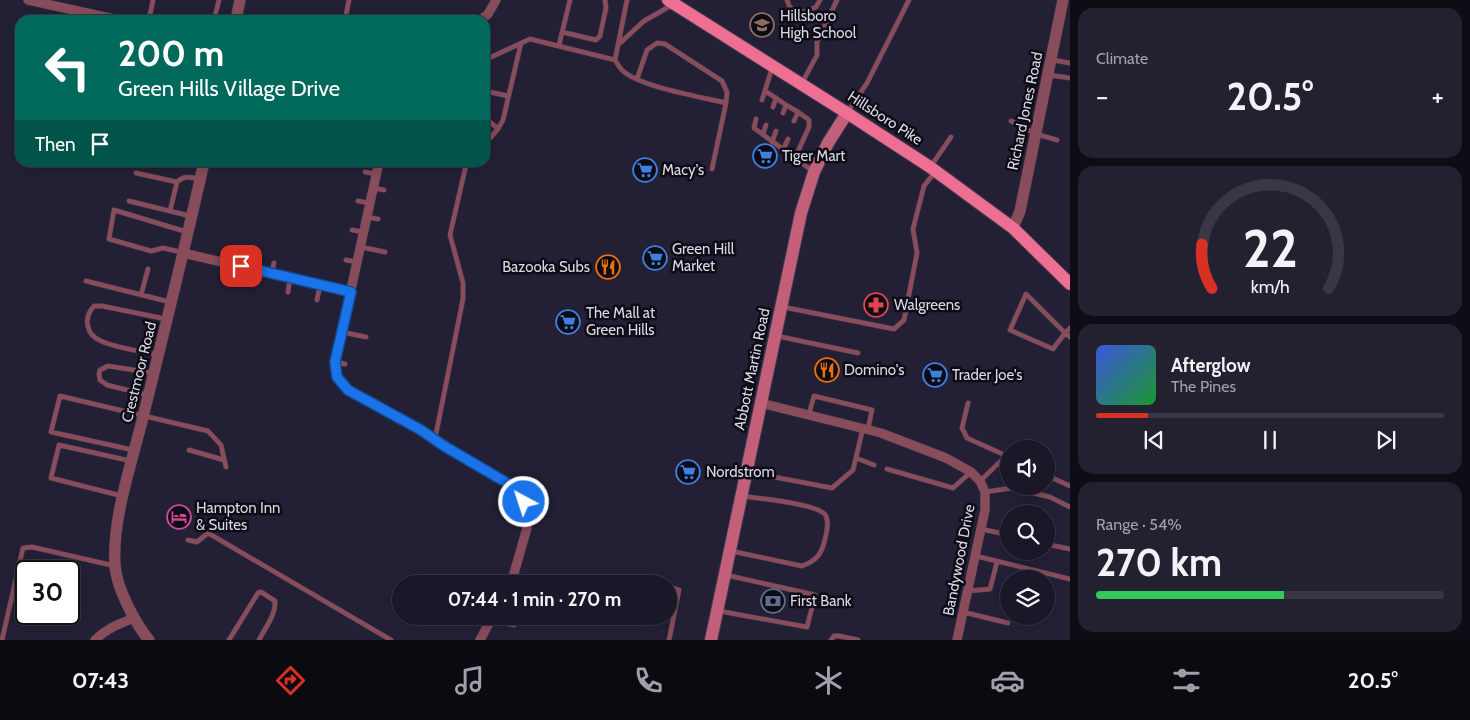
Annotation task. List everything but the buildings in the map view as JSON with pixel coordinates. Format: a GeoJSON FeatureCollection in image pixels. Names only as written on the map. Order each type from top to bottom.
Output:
{"type":"FeatureCollection","features":[{"type":"Feature","properties":{"kind":"main road","name":"Hillsboro Pike"},"geometry":{"type":"LineString","coordinates":[[671,2],[847,112],[933,169],[1013,228],[1070,284]]}},
{"type":"Feature","properties":{"kind":"main road","name":"Abbott Martin Road"},"geometry":{"type":"LineString","coordinates":[[711,640],[801,213],[814,172],[828,143],[847,112]]}},
{"type":"Feature","properties":{"kind":"street"},"geometry":{"type":"LineString","coordinates":[[28,0],[96,15]]}},
{"type":"Feature","properties":{"kind":"street"},"geometry":{"type":"LineString","coordinates":[[237,15],[240,0]]}},
{"type":"Feature","properties":{"kind":"street"},"geometry":{"type":"LineString","coordinates":[[487,15],[496,0]]}},
{"type":"Feature","properties":{"kind":"street","name":"Richard Jones Road"},"geometry":{"type":"LineString","coordinates":[[1013,228],[1020,210],[1063,0]]}},
{"type":"Feature","properties":{"kind":"street","name":"Crestmoor Road"},"geometry":{"type":"LineString","coordinates":[[149,640],[134,618],[121,589],[115,566],[118,519],[122,496],[134,456],[172,302],[203,167]]}},
{"type":"Feature","properties":{"kind":"street"},"geometry":{"type":"LineString","coordinates":[[378,167],[335,362],[337,377],[348,390],[435,439],[514,487],[524,502],[527,528],[514,575]]}},
{"type":"Feature","properties":{"kind":"street"},"geometry":{"type":"LineString","coordinates":[[183,253],[351,292]]}},
{"type":"Feature","properties":{"kind":"street","name":"Bandywood Drive"},"geometry":{"type":"LineString","coordinates":[[761,403],[881,433],[946,458],[971,472],[980,481],[985,492],[985,510],[957,640]]}},
{"type":"Feature","properties":{"kind":"street"},"geometry":{"type":"LineString","coordinates":[[95,640],[104,631],[134,618]]}},
{"type":"Feature","properties":{"kind":"street"},"geometry":{"type":"LineString","coordinates":[[480,640],[488,625]]}},
{"type":"Feature","properties":{"kind":"lane"},"geometry":{"type":"LineString","coordinates":[[150,15],[153,0]]}},
{"type":"Feature","properties":{"kind":"lane"},"geometry":{"type":"LineString","coordinates":[[215,15],[219,0]]}},
{"type":"Feature","properties":{"kind":"lane"},"geometry":{"type":"LineString","coordinates":[[346,15],[349,0]]}},
{"type":"Feature","properties":{"kind":"lane"},"geometry":{"type":"LineString","coordinates":[[559,45],[570,0]]}},
{"type":"Feature","properties":{"kind":"lane"},"geometry":{"type":"LineString","coordinates":[[562,32],[596,40],[600,36],[606,8],[605,0]]}},
{"type":"Feature","properties":{"kind":"lane"},"geometry":{"type":"LineString","coordinates":[[616,60],[627,0]]}},
{"type":"Feature","properties":{"kind":"lane"},"geometry":{"type":"LineString","coordinates":[[787,0],[790,8],[803,12],[816,7],[820,0]]}},
{"type":"Feature","properties":{"kind":"lane"},"geometry":{"type":"LineString","coordinates":[[801,84],[817,54],[817,42],[838,0]]}},
{"type":"Feature","properties":{"kind":"lane"},"geometry":{"type":"LineString","coordinates":[[847,112],[866,83],[909,0]]}},
{"type":"Feature","properties":{"kind":"lane"},"geometry":{"type":"LineString","coordinates":[[620,44],[644,21],[671,2]]}},
{"type":"Feature","properties":{"kind":"lane"},"geometry":{"type":"LineString","coordinates":[[490,58],[530,39],[616,60],[622,70],[637,79],[666,89],[726,103]]}},
{"type":"Feature","properties":{"kind":"lane"},"geometry":{"type":"LineString","coordinates":[[490,138],[503,120],[521,43]]}},
{"type":"Feature","properties":{"kind":"lane"},"geometry":{"type":"LineString","coordinates":[[637,79],[647,50],[656,43],[665,44],[722,80],[727,92],[726,103],[712,169]]}},
{"type":"Feature","properties":{"kind":"lane"},"geometry":{"type":"LineString","coordinates":[[1051,60],[1070,63]]}},
{"type":"Feature","properties":{"kind":"lane"},"geometry":{"type":"LineString","coordinates":[[762,100],[773,66]]}},
{"type":"Feature","properties":{"kind":"lane"},"geometry":{"type":"LineString","coordinates":[[1048,74],[1070,78]]}},
{"type":"Feature","properties":{"kind":"lane"},"geometry":{"type":"LineString","coordinates":[[765,91],[809,120],[795,158]]}},
{"type":"Feature","properties":{"kind":"lane"},"geometry":{"type":"LineString","coordinates":[[490,92],[508,96]]}},
{"type":"Feature","properties":{"kind":"lane"},"geometry":{"type":"LineString","coordinates":[[773,107],[776,98]]}},
{"type":"Feature","properties":{"kind":"lane"},"geometry":{"type":"LineString","coordinates":[[782,113],[786,104]]}},
{"type":"Feature","properties":{"kind":"lane"},"geometry":{"type":"LineString","coordinates":[[794,121],[798,112]]}},
{"type":"Feature","properties":{"kind":"lane"},"geometry":{"type":"LineString","coordinates":[[756,119],[754,128],[814,172]]}},
{"type":"Feature","properties":{"kind":"lane"},"geometry":{"type":"LineString","coordinates":[[1011,121],[1036,134],[1057,140]]}},
{"type":"Feature","properties":{"kind":"lane"},"geometry":{"type":"LineString","coordinates":[[490,122],[498,129]]}},
{"type":"Feature","properties":{"kind":"lane"},"geometry":{"type":"LineString","coordinates":[[763,134],[766,126]]}},
{"type":"Feature","properties":{"kind":"lane"},"geometry":{"type":"LineString","coordinates":[[772,142],[776,131]]}},
{"type":"Feature","properties":{"kind":"lane"},"geometry":{"type":"LineString","coordinates":[[781,307],[894,329],[904,320],[917,253],[913,229],[924,186],[951,137]]}},
{"type":"Feature","properties":{"kind":"lane"},"geometry":{"type":"LineString","coordinates":[[783,150],[788,139]]}},
{"type":"Feature","properties":{"kind":"lane"},"geometry":{"type":"LineString","coordinates":[[435,439],[463,299],[463,282],[450,235],[466,167]]}},
{"type":"Feature","properties":{"kind":"lane"},"geometry":{"type":"LineString","coordinates":[[365,172],[377,174]]}},
{"type":"Feature","properties":{"kind":"lane"},"geometry":{"type":"LineString","coordinates":[[136,173],[177,182]]}},
{"type":"Feature","properties":{"kind":"lane"},"geometry":{"type":"LineString","coordinates":[[170,211],[177,182],[186,176],[200,179]]}},
{"type":"Feature","properties":{"kind":"lane"},"geometry":{"type":"LineString","coordinates":[[374,188],[384,190]]}},
{"type":"Feature","properties":{"kind":"lane"},"geometry":{"type":"LineString","coordinates":[[129,201],[191,217]]}},
{"type":"Feature","properties":{"kind":"lane"},"geometry":{"type":"LineString","coordinates":[[358,201],[370,204]]}},
{"type":"Feature","properties":{"kind":"lane"},"geometry":{"type":"LineString","coordinates":[[183,253],[163,248],[151,251],[108,239],[114,210],[188,232]]}},
{"type":"Feature","properties":{"kind":"lane"},"geometry":{"type":"LineString","coordinates":[[368,217],[378,219]]}},
{"type":"Feature","properties":{"kind":"lane"},"geometry":{"type":"LineString","coordinates":[[352,230],[364,232]]}},
{"type":"Feature","properties":{"kind":"lane"},"geometry":{"type":"LineString","coordinates":[[361,247],[385,252]]}},
{"type":"Feature","properties":{"kind":"lane"},"geometry":{"type":"LineString","coordinates":[[241,266],[243,256]]}},
{"type":"Feature","properties":{"kind":"lane"},"geometry":{"type":"LineString","coordinates":[[346,260],[358,262]]}},
{"type":"Feature","properties":{"kind":"lane"},"geometry":{"type":"LineString","coordinates":[[271,274],[274,263]]}},
{"type":"Feature","properties":{"kind":"lane"},"geometry":{"type":"LineString","coordinates":[[141,295],[148,269]]}},
{"type":"Feature","properties":{"kind":"lane"},"geometry":{"type":"LineString","coordinates":[[288,292],[290,278]]}},
{"type":"Feature","properties":{"kind":"lane"},"geometry":{"type":"LineString","coordinates":[[86,281],[172,302]]}},
{"type":"Feature","properties":{"kind":"lane"},"geometry":{"type":"LineString","coordinates":[[317,300],[320,285]]}},
{"type":"Feature","properties":{"kind":"lane"},"geometry":{"type":"LineString","coordinates":[[1070,328],[1065,333],[1053,349],[1010,330],[1026,294],[1065,333],[1070,337]]}},
{"type":"Feature","properties":{"kind":"lane"},"geometry":{"type":"LineString","coordinates":[[158,356],[101,341],[92,335],[87,327],[87,318],[94,306],[102,306],[167,320]]}},
{"type":"Feature","properties":{"kind":"lane"},"geometry":{"type":"LineString","coordinates":[[342,332],[366,338]]}},
{"type":"Feature","properties":{"kind":"lane"},"geometry":{"type":"LineString","coordinates":[[775,336],[858,353]]}},
{"type":"Feature","properties":{"kind":"lane"},"geometry":{"type":"LineString","coordinates":[[335,362],[345,364]]}},
{"type":"Feature","properties":{"kind":"lane"},"geometry":{"type":"LineString","coordinates":[[149,395],[107,384],[100,380],[99,374],[100,370],[108,366],[154,374]]}},
{"type":"Feature","properties":{"kind":"lane"},"geometry":{"type":"LineString","coordinates":[[134,456],[52,432],[60,396],[208,431],[221,445],[226,467]]}},
{"type":"Feature","properties":{"kind":"lane"},"geometry":{"type":"LineString","coordinates":[[747,472],[832,488],[853,470],[872,410],[814,396],[809,415]]}},
{"type":"Feature","properties":{"kind":"lane"},"geometry":{"type":"LineString","coordinates":[[968,403],[962,428],[967,438],[1000,453]]}},
{"type":"Feature","properties":{"kind":"lane"},"geometry":{"type":"LineString","coordinates":[[122,496],[51,478],[59,445],[134,456]]}},
{"type":"Feature","properties":{"kind":"lane"},"geometry":{"type":"LineString","coordinates":[[189,450],[224,460]]}},
{"type":"Feature","properties":{"kind":"lane"},"geometry":{"type":"LineString","coordinates":[[856,458],[874,465]]}},
{"type":"Feature","properties":{"kind":"lane"},"geometry":{"type":"LineString","coordinates":[[980,481],[1000,464]]}},
{"type":"Feature","properties":{"kind":"lane"},"geometry":{"type":"LineString","coordinates":[[887,469],[953,488],[971,472]]}},
{"type":"Feature","properties":{"kind":"lane"},"geometry":{"type":"LineString","coordinates":[[1055,479],[1070,486]]}},
{"type":"Feature","properties":{"kind":"lane"},"geometry":{"type":"LineString","coordinates":[[985,492],[1012,488],[1050,498],[1070,507]]}},
{"type":"Feature","properties":{"kind":"lane"},"geometry":{"type":"LineString","coordinates":[[730,551],[802,566],[812,562],[820,555],[828,524],[826,516],[822,512],[807,506],[741,496]]}},
{"type":"Feature","properties":{"kind":"lane"},"geometry":{"type":"LineString","coordinates":[[981,529],[1000,533]]}},
{"type":"Feature","properties":{"kind":"lane"},"geometry":{"type":"LineString","coordinates":[[188,540],[197,542],[208,533],[391,640]]}},
{"type":"Feature","properties":{"kind":"lane"},"geometry":{"type":"LineString","coordinates":[[2,640],[24,548],[32,546],[115,566]]}},
{"type":"Feature","properties":{"kind":"lane"},"geometry":{"type":"LineString","coordinates":[[1055,546],[1070,549]]}},
{"type":"Feature","properties":{"kind":"lane"},"geometry":{"type":"LineString","coordinates":[[976,556],[1070,579]]}},
{"type":"Feature","properties":{"kind":"lane"},"geometry":{"type":"LineString","coordinates":[[968,591],[990,589],[997,562]]}},
{"type":"Feature","properties":{"kind":"lane"},"geometry":{"type":"LineString","coordinates":[[717,611],[807,627],[815,595],[725,575]]}},
{"type":"Feature","properties":{"kind":"lane"},"geometry":{"type":"LineString","coordinates":[[677,589],[680,590],[677,604]]}},
{"type":"Feature","properties":{"kind":"lane"},"geometry":{"type":"LineString","coordinates":[[229,640],[258,593],[261,592],[275,601],[275,605],[274,613],[259,640]]}},
{"type":"Feature","properties":{"kind":"lane"},"geometry":{"type":"LineString","coordinates":[[963,612],[1000,621]]}},
{"type":"Feature","properties":{"kind":"lane"},"geometry":{"type":"LineString","coordinates":[[669,640],[672,625]]}},
{"type":"Feature","properties":{"kind":"lane"},"geometry":{"type":"LineString","coordinates":[[831,640],[834,636],[838,636],[858,640]]}},
{"type":"Feature","properties":{"kind":"place","name":"Hillsboro High School"},"geometry":{"type":"Point","coordinates":[762,25]}},
{"type":"Feature","properties":{"kind":"place","name":"Tiger Mart"},"geometry":{"type":"Point","coordinates":[765,156]}},
{"type":"Feature","properties":{"kind":"place","name":"Macy's"},"geometry":{"type":"Point","coordinates":[645,170]}},
{"type":"Feature","properties":{"kind":"place","name":"Green Hill Market"},"geometry":{"type":"Point","coordinates":[655,258]}},
{"type":"Feature","properties":{"kind":"place","name":"Bazooka Subs"},"geometry":{"type":"Point","coordinates":[608,267]}},
{"type":"Feature","properties":{"kind":"place","name":"Walgreens"},"geometry":{"type":"Point","coordinates":[876,305]}},
{"type":"Feature","properties":{"kind":"place","name":"The Mall at Green Hills"},"geometry":{"type":"Point","coordinates":[568,322]}},
{"type":"Feature","properties":{"kind":"place","name":"Domino's"},"geometry":{"type":"Point","coordinates":[827,370]}},
{"type":"Feature","properties":{"kind":"place","name":"Trader Joe's"},"geometry":{"type":"Point","coordinates":[935,375]}},
{"type":"Feature","properties":{"kind":"place","name":"Nordstrom"},"geometry":{"type":"Point","coordinates":[688,472]}},
{"type":"Feature","properties":{"kind":"place","name":"Hampton Inn & Suites"},"geometry":{"type":"Point","coordinates":[179,517]}},
{"type":"Feature","properties":{"kind":"place","name":"First Bank"},"geometry":{"type":"Point","coordinates":[773,601]}},
{"type":"Feature","properties":{"kind":"route"},"geometry":{"type":"LineString","coordinates":[[241,266],[351,292],[335,362],[337,377],[348,390],[421,430],[444,446],[514,487],[524,502]]}}]}
